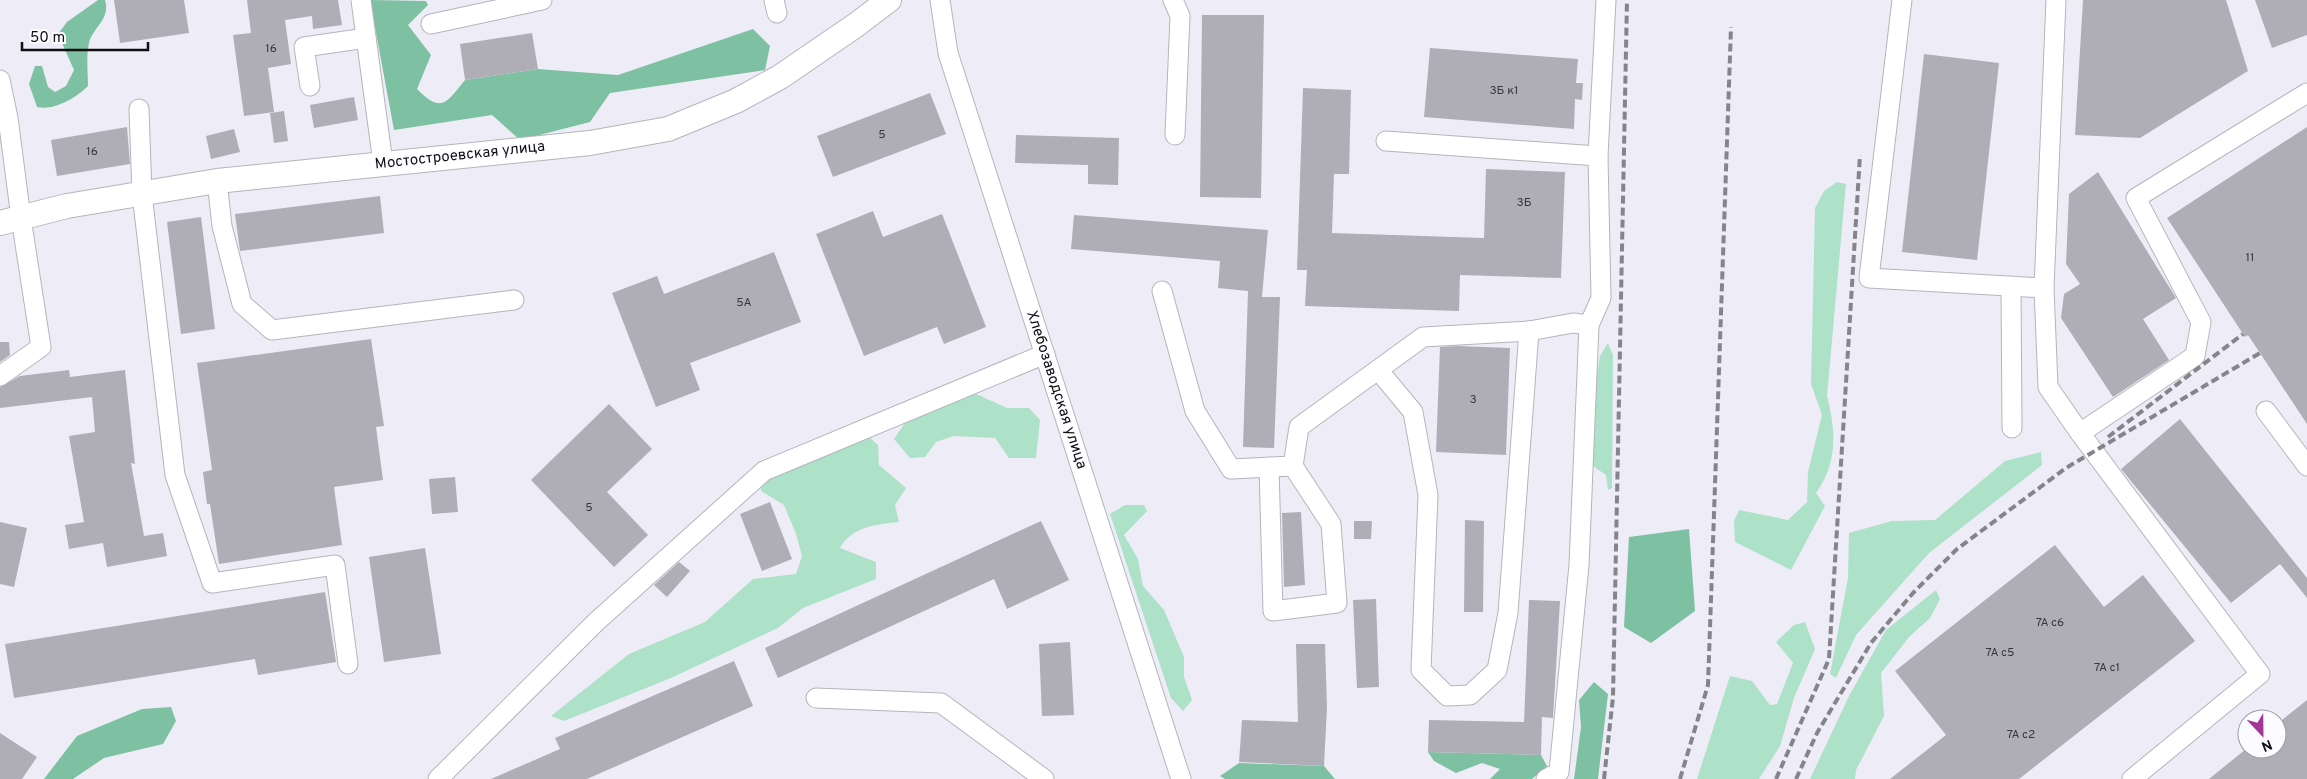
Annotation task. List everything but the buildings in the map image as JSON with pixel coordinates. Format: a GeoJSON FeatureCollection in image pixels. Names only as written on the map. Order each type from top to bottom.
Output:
{"type":"FeatureCollection","features":[{"type":"Feature","properties":{"kind":"main road","name":"Мостостроевская улица"},"geometry":{"type":"LineString","coordinates":[[10,221],[67,206],[217,181],[590,143],[668,129],[736,101],[780,76],[856,25],[889,0]]}},
{"type":"Feature","properties":{"kind":"street"},"geometry":{"type":"LineString","coordinates":[[360,0],[382,163]]}},
{"type":"Feature","properties":{"kind":"street"},"geometry":{"type":"LineString","coordinates":[[431,24],[542,0]]}},
{"type":"Feature","properties":{"kind":"street","name":"Хлебозаводская улица"},"geometry":{"type":"LineString","coordinates":[[940,0],[948,52],[1181,779]]}},
{"type":"Feature","properties":{"kind":"street"},"geometry":{"type":"LineString","coordinates":[[1173,0],[1180,16],[1175,135]]}},
{"type":"Feature","properties":{"kind":"street"},"geometry":{"type":"LineString","coordinates":[[1546,779],[1559,772],[1578,565],[1589,325],[1601,298],[1598,156],[1606,0]]}},
{"type":"Feature","properties":{"kind":"street"},"geometry":{"type":"LineString","coordinates":[[1902,0],[1869,278],[2044,288]]}},
{"type":"Feature","properties":{"kind":"street"},"geometry":{"type":"LineString","coordinates":[[2056,0],[2044,288],[2048,387],[2080,433],[2260,674],[2132,779]]}},
{"type":"Feature","properties":{"kind":"street"},"geometry":{"type":"LineString","coordinates":[[310,86],[304,46],[366,38]]}},
{"type":"Feature","properties":{"kind":"street"},"geometry":{"type":"LineString","coordinates":[[0,80],[8,118],[10,221],[41,347],[0,376]]}},
{"type":"Feature","properties":{"kind":"street"},"geometry":{"type":"LineString","coordinates":[[2080,433],[2195,356],[2201,322],[2136,198],[2307,92]]}},
{"type":"Feature","properties":{"kind":"street"},"geometry":{"type":"LineString","coordinates":[[139,109],[142,194],[175,475],[212,583],[335,565],[348,664]]}},
{"type":"Feature","properties":{"kind":"street"},"geometry":{"type":"LineString","coordinates":[[1386,141],[1598,156]]}},
{"type":"Feature","properties":{"kind":"street"},"geometry":{"type":"LineString","coordinates":[[217,181],[222,226],[242,304],[272,330],[514,300]]}},
{"type":"Feature","properties":{"kind":"street"},"geometry":{"type":"LineString","coordinates":[[2012,286],[2012,428]]}},
{"type":"Feature","properties":{"kind":"street"},"geometry":{"type":"LineString","coordinates":[[1162,291],[1195,411],[1231,469],[1293,466]]}},
{"type":"Feature","properties":{"kind":"street"},"geometry":{"type":"LineString","coordinates":[[1269,467],[1273,611],[1337,603],[1331,524],[1293,466],[1299,427],[1379,371],[1423,337],[1529,331],[1573,323],[1589,325]]}},
{"type":"Feature","properties":{"kind":"street"},"geometry":{"type":"LineString","coordinates":[[1379,371],[1413,412],[1428,495],[1421,670],[1447,696],[1470,695],[1497,670],[1508,613],[1529,331]]}},
{"type":"Feature","properties":{"kind":"street"},"geometry":{"type":"LineString","coordinates":[[438,779],[457,770],[596,622],[764,471],[1045,354]]}},
{"type":"Feature","properties":{"kind":"street"},"geometry":{"type":"LineString","coordinates":[[2266,411],[2307,466]]}},
{"type":"Feature","properties":{"kind":"street"},"geometry":{"type":"LineString","coordinates":[[816,698],[941,703],[1044,779]]}},
{"type":"Feature","properties":{"kind":"green space"},"geometry":{"type":"Polygon","coordinates":[[[98,0],[105,0],[106,12],[89,43],[87,59],[88,86],[77,95],[57,105],[44,108],[37,107],[29,84],[35,66],[42,66],[48,87],[55,92],[66,86],[74,70],[58,34],[67,22],[98,0]]]}},
{"type":"Feature","properties":{"kind":"green space"},"geometry":{"type":"Polygon","coordinates":[[[370,0],[426,1],[428,5],[408,25],[431,55],[417,89],[425,97],[438,103],[448,100],[465,80],[538,69],[618,75],[753,29],[770,46],[765,70],[610,93],[590,122],[520,140],[492,115],[394,130],[370,0]]]}},
{"type":"Feature","properties":{"kind":"green space"},"geometry":{"type":"Polygon","coordinates":[[[1837,182],[1846,184],[1827,396],[1833,434],[1832,458],[1816,493],[1825,506],[1791,570],[1735,542],[1734,521],[1739,510],[1788,520],[1807,502],[1808,472],[1822,415],[1811,384],[1815,208],[1824,191],[1837,182]]]}},
{"type":"Feature","properties":{"kind":"green space"},"geometry":{"type":"Polygon","coordinates":[[[1608,343],[1613,355],[1612,488],[1608,490],[1606,475],[1593,466],[1584,432],[1592,404],[1600,356],[1608,343]]]}},
{"type":"Feature","properties":{"kind":"green space"},"geometry":{"type":"Polygon","coordinates":[[[972,392],[1007,408],[1029,408],[1040,420],[1036,458],[1009,458],[995,438],[954,436],[936,442],[925,457],[910,458],[894,439],[909,417],[972,392]]]}},
{"type":"Feature","properties":{"kind":"green space"},"geometry":{"type":"Polygon","coordinates":[[[868,436],[878,445],[879,465],[906,488],[895,505],[899,522],[882,524],[858,531],[851,535],[840,548],[876,562],[876,579],[803,608],[778,628],[671,678],[564,721],[551,716],[629,654],[705,622],[753,579],[796,574],[802,556],[796,534],[784,505],[761,491],[761,483],[839,443],[868,436]]]}},
{"type":"Feature","properties":{"kind":"green space"},"geometry":{"type":"Polygon","coordinates":[[[2041,452],[2042,465],[1929,553],[1856,635],[1836,678],[1830,674],[1848,578],[1849,533],[1892,521],[1935,520],[2005,461],[2041,452]]]}},
{"type":"Feature","properties":{"kind":"green space"},"geometry":{"type":"Polygon","coordinates":[[[1125,505],[1144,505],[1147,511],[1124,535],[1138,559],[1143,586],[1164,610],[1184,657],[1184,677],[1192,700],[1183,711],[1171,698],[1110,514],[1125,505]]]}},
{"type":"Feature","properties":{"kind":"green space"},"geometry":{"type":"Polygon","coordinates":[[[1689,529],[1695,611],[1651,643],[1624,627],[1629,537],[1689,529]]]}},
{"type":"Feature","properties":{"kind":"green space"},"geometry":{"type":"Polygon","coordinates":[[[1936,590],[1940,599],[1930,618],[1909,637],[1881,673],[1884,716],[1856,770],[1855,779],[1810,779],[1849,696],[1886,630],[1936,590]]]}},
{"type":"Feature","properties":{"kind":"green space"},"geometry":{"type":"Polygon","coordinates":[[[1805,622],[1815,649],[1794,698],[1780,746],[1759,779],[1697,779],[1730,676],[1752,681],[1770,705],[1777,704],[1793,663],[1776,642],[1794,625],[1805,622]]]}},
{"type":"Feature","properties":{"kind":"green space"},"geometry":{"type":"Polygon","coordinates":[[[1594,682],[1608,694],[1598,779],[1574,779],[1581,727],[1579,700],[1594,682]]]}},
{"type":"Feature","properties":{"kind":"green space"},"geometry":{"type":"Polygon","coordinates":[[[171,707],[176,721],[163,744],[104,758],[73,779],[44,779],[77,736],[142,709],[171,707]]]}},
{"type":"Feature","properties":{"kind":"green space"},"geometry":{"type":"Polygon","coordinates":[[[1428,752],[1541,755],[1547,766],[1532,779],[1490,779],[1500,769],[1482,763],[1456,773],[1434,761],[1428,752]]]}},
{"type":"Feature","properties":{"kind":"green space"},"geometry":{"type":"Polygon","coordinates":[[[1239,763],[1324,766],[1335,779],[1225,779],[1220,776],[1239,763]]]}},
{"type":"Feature","properties":{"kind":"railway"},"geometry":{"type":"LineString","coordinates":[[1604,779],[1613,697],[1627,0]]}},
{"type":"Feature","properties":{"kind":"railway"},"geometry":{"type":"LineString","coordinates":[[1680,779],[1708,685],[1731,27]]}},
{"type":"Feature","properties":{"kind":"railway"},"geometry":{"type":"LineString","coordinates":[[1776,779],[1829,659],[1860,155]]}},
{"type":"Feature","properties":{"kind":"railway"},"geometry":{"type":"LineString","coordinates":[[2108,437],[2243,334]]}},
{"type":"Feature","properties":{"kind":"railway"},"geometry":{"type":"LineString","coordinates":[[1796,779],[1817,733],[1871,643],[1913,593],[1957,549],[2066,468],[2260,353]]}}]}
